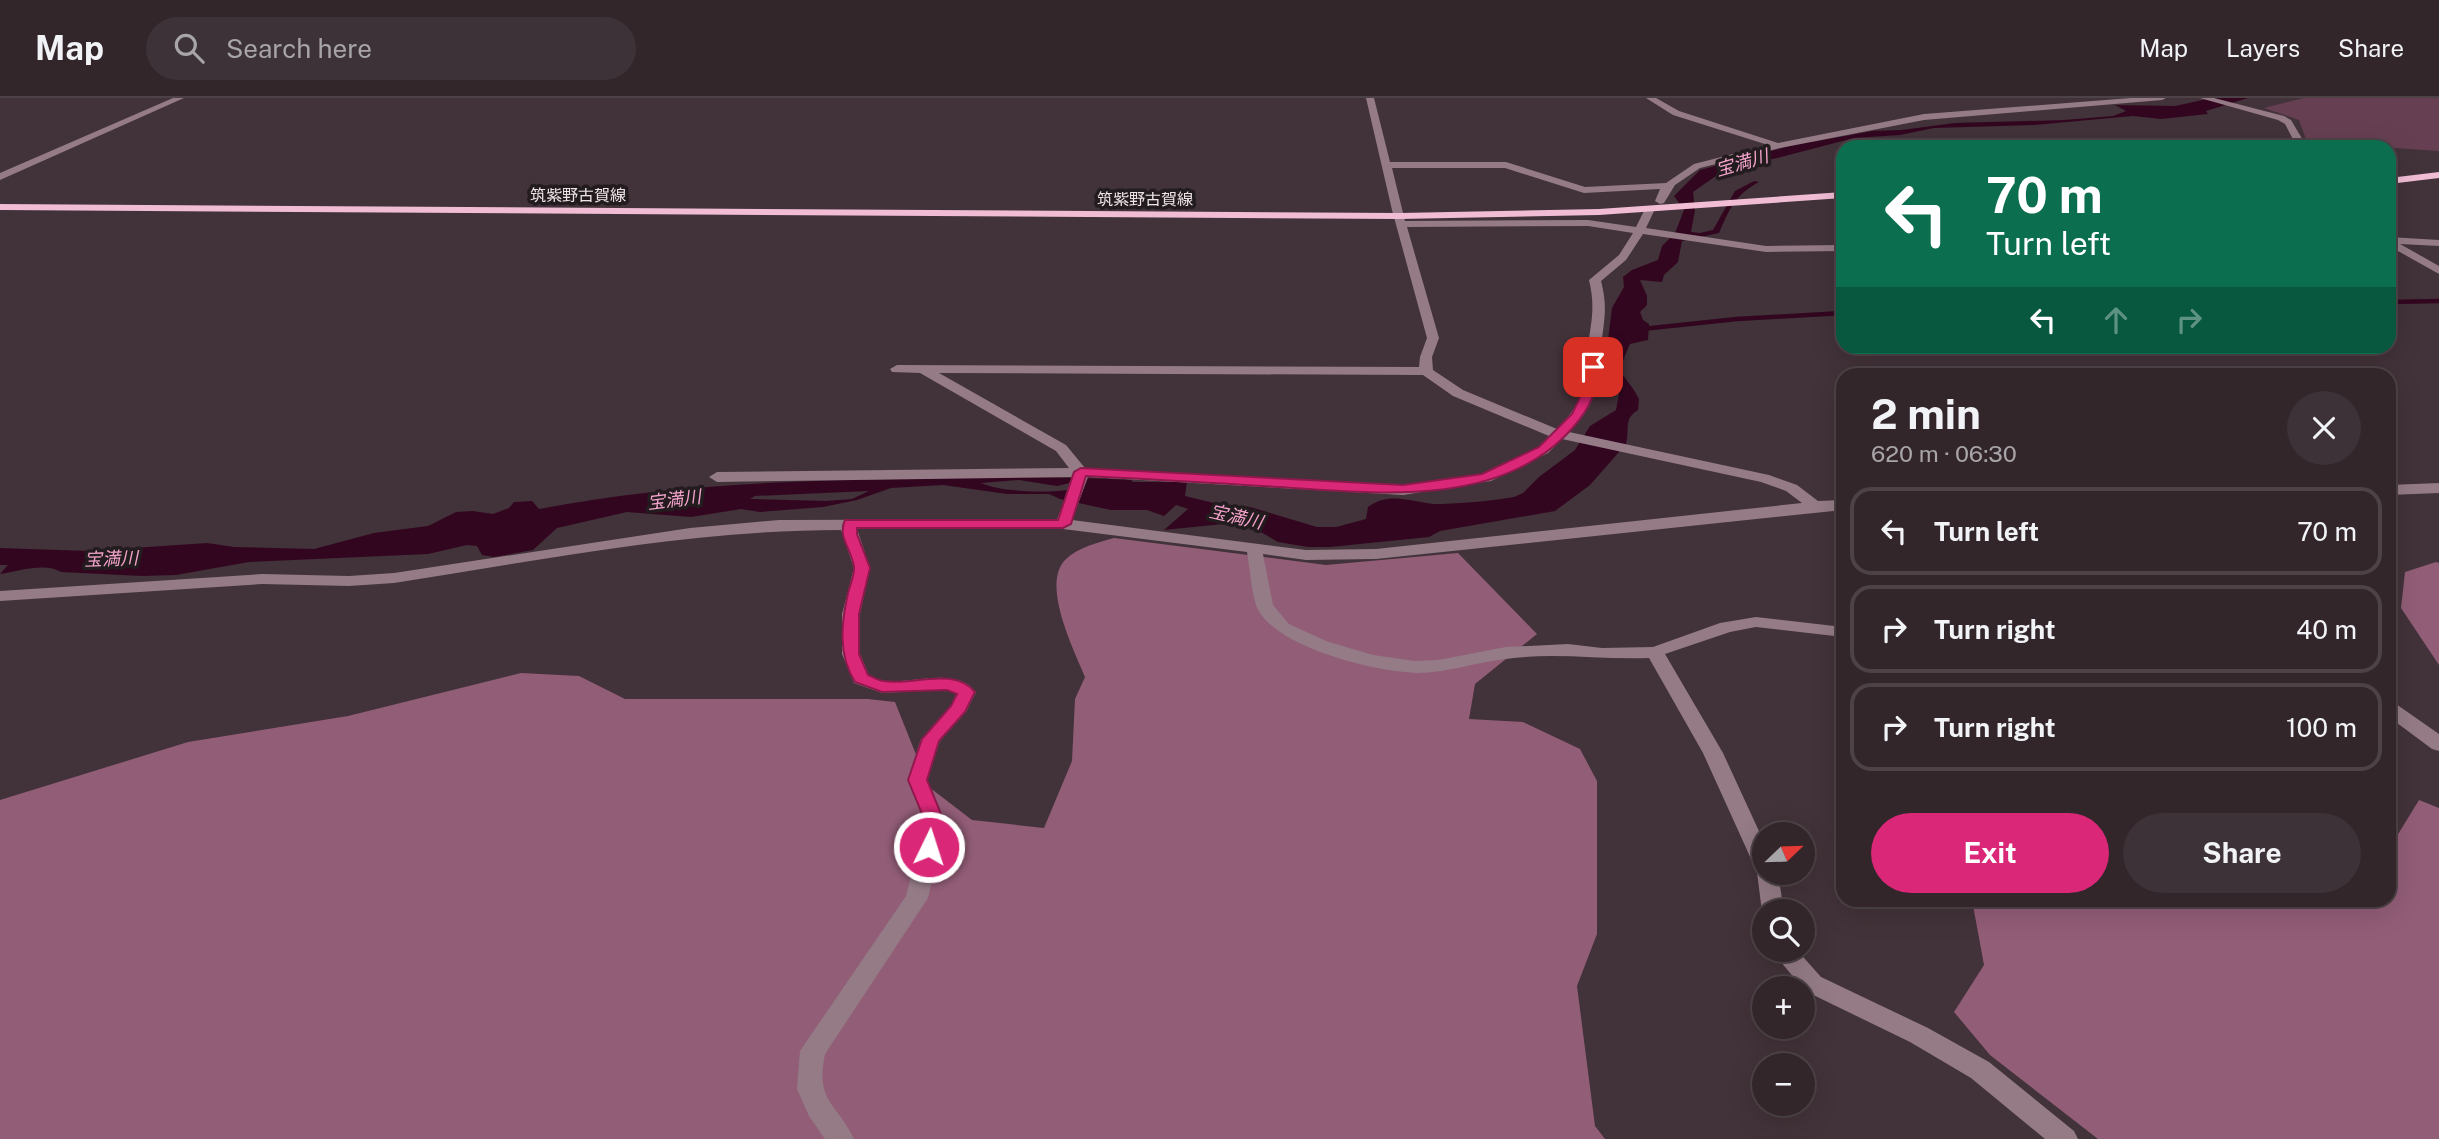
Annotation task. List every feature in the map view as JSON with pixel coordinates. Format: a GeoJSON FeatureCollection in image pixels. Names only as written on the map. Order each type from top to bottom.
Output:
{"type":"FeatureCollection","features":[{"type":"Feature","properties":{"kind":"main road"},"geometry":{"type":"LineString","coordinates":[[2396,180],[2439,175]]}},
{"type":"Feature","properties":{"kind":"main road","name":"筑紫野古賀線"},"geometry":{"type":"LineString","coordinates":[[1400,217],[1667,203],[1836,190]]}},
{"type":"Feature","properties":{"kind":"main road","name":"筑紫野古賀線"},"geometry":{"type":"LineString","coordinates":[[1744,198],[1836,195]]}},
{"type":"Feature","properties":{"kind":"main road","name":"筑紫野古賀線"},"geometry":{"type":"LineString","coordinates":[[0,207],[1400,217],[1650,209],[1667,203]]}},
{"type":"Feature","properties":{"kind":"street"},"geometry":{"type":"LineString","coordinates":[[0,177],[180,98]]}},
{"type":"Feature","properties":{"kind":"street"},"geometry":{"type":"LineString","coordinates":[[1370,98],[1433,338],[1426,357],[1426,371]]}},
{"type":"Feature","properties":{"kind":"street"},"geometry":{"type":"LineString","coordinates":[[1650,98],[1676,113],[1780,145]]}},
{"type":"Feature","properties":{"kind":"street"},"geometry":{"type":"LineString","coordinates":[[1667,203],[1661,195],[1681,174],[1697,166],[1780,145],[1924,117],[2162,98]]}},
{"type":"Feature","properties":{"kind":"street"},"geometry":{"type":"LineString","coordinates":[[2204,98],[2251,109],[2288,122],[2298,140]]}},
{"type":"Feature","properties":{"kind":"street"},"geometry":{"type":"LineString","coordinates":[[1387,165],[1506,165],[1584,190],[1670,186]]}},
{"type":"Feature","properties":{"kind":"street"},"geometry":{"type":"LineString","coordinates":[[717,477],[1081,473],[1403,489],[1486,478],[1544,450],[1563,435],[1578,416],[1592,385],[1601,304],[1595,280],[1613,268],[1632,248],[1644,232],[1650,209]]}},
{"type":"Feature","properties":{"kind":"street"},"geometry":{"type":"LineString","coordinates":[[1400,217],[1588,223],[1766,249],[1836,248]]}},
{"type":"Feature","properties":{"kind":"street"},"geometry":{"type":"LineString","coordinates":[[2396,241],[2439,243]]}},
{"type":"Feature","properties":{"kind":"street"},"geometry":{"type":"LineString","coordinates":[[2396,245],[2439,271]]}},
{"type":"Feature","properties":{"kind":"street"},"geometry":{"type":"LineString","coordinates":[[897,369],[1426,371],[1458,393],[1563,435],[1781,483],[1807,497],[1814,506]]}},
{"type":"Feature","properties":{"kind":"street"},"geometry":{"type":"LineString","coordinates":[[922,369],[1061,448],[1081,473]]}},
{"type":"Feature","properties":{"kind":"street"},"geometry":{"type":"LineString","coordinates":[[1064,522],[1081,473]]}},
{"type":"Feature","properties":{"kind":"street"},"geometry":{"type":"LineString","coordinates":[[2396,490],[2439,488]]}},
{"type":"Feature","properties":{"kind":"street"},"geometry":{"type":"LineString","coordinates":[[0,596],[262,579],[349,581],[394,578],[690,533],[779,525],[1064,522],[1306,555],[1377,554],[1836,505]]}},
{"type":"Feature","properties":{"kind":"street"},"geometry":{"type":"LineString","coordinates":[[841,1139],[811,1097],[807,1076],[813,1051],[917,898],[935,821],[918,780],[931,739],[959,708],[967,692],[950,684],[882,687],[861,679],[851,654],[851,614],[862,568],[849,534],[850,523]]}},
{"type":"Feature","properties":{"kind":"street"},"geometry":{"type":"LineString","coordinates":[[1254,548],[1265,606],[1283,628],[1320,645],[1371,660],[1415,667],[1438,666],[1506,653],[1568,649],[1602,654],[1655,652],[1726,627],[1756,622],[1836,631]]}},
{"type":"Feature","properties":{"kind":"street"},"geometry":{"type":"LineString","coordinates":[[1655,652],[1713,753],[1752,839]]}},
{"type":"Feature","properties":{"kind":"street"},"geometry":{"type":"LineString","coordinates":[[2396,713],[2439,744]]}},
{"type":"Feature","properties":{"kind":"street"},"geometry":{"type":"LineString","coordinates":[[1794,962],[1814,984],[1919,1035],[1980,1070],[2065,1139]]}},
{"type":"Feature","properties":{"kind":"shaded area"},"geometry":{"type":"Polygon","coordinates":[[[2304,98],[2439,98],[2439,151],[2396,148],[2396,140],[2306,140],[2299,120],[2264,108],[2304,98]]]}},
{"type":"Feature","properties":{"kind":"shaded area"},"geometry":{"type":"Polygon","coordinates":[[[1114,538],[1326,565],[1458,553],[1537,634],[1475,684],[1469,719],[1523,722],[1580,749],[1597,781],[1597,934],[1577,986],[1595,1126],[1605,1139],[0,1139],[0,800],[188,742],[348,716],[521,673],[579,676],[625,699],[868,699],[895,702],[929,787],[972,820],[1044,828],[1072,761],[1075,699],[1085,677],[1062,618],[1056,585],[1059,571],[1065,560],[1076,552],[1114,538]]]}},
{"type":"Feature","properties":{"kind":"shaded area"},"geometry":{"type":"Polygon","coordinates":[[[2439,563],[2439,665],[2401,608],[2405,572],[2439,563]]]}},
{"type":"Feature","properties":{"kind":"shaded area"},"geometry":{"type":"Polygon","coordinates":[[[2419,800],[2439,808],[2439,1139],[2098,1139],[1990,1055],[1954,1012],[1984,965],[1973,907],[2396,907],[2396,838],[2419,800]]]}},
{"type":"Feature","properties":{"kind":"water","name":"宝満川"},"geometry":{"type":"Polygon","coordinates":[[[2212,98],[2248,98],[2206,111],[2208,114],[2161,119],[2133,116],[2034,125],[1934,128],[1900,135],[1836,140],[1836,143],[1773,159],[1740,163],[1723,171],[1693,192],[1695,210],[1691,232],[1700,233],[1713,230],[1735,191],[1754,181],[1759,182],[1734,203],[1719,233],[1682,241],[1678,262],[1664,275],[1662,282],[1640,280],[1647,296],[1647,305],[1640,312],[1643,320],[1649,324],[1648,340],[1630,344],[1622,364],[1623,374],[1639,399],[1638,410],[1630,417],[1626,444],[1590,485],[1555,511],[1440,531],[1429,537],[1308,547],[1278,542],[1252,527],[1223,524],[1164,530],[1188,509],[1176,505],[1164,516],[1147,510],[1111,510],[1049,494],[1007,494],[943,485],[891,488],[857,500],[823,507],[760,512],[741,509],[691,517],[627,512],[557,528],[533,550],[494,557],[482,555],[477,546],[467,545],[428,554],[249,562],[176,575],[61,572],[40,567],[0,574],[8,565],[0,565],[0,548],[89,551],[207,543],[234,547],[314,549],[374,533],[428,526],[456,512],[493,514],[509,508],[514,502],[532,501],[539,509],[629,495],[763,483],[1016,478],[1187,482],[1185,496],[1218,504],[1250,507],[1317,527],[1336,527],[1366,519],[1368,507],[1386,499],[1442,504],[1514,497],[1523,493],[1539,477],[1575,450],[1590,426],[1616,410],[1619,394],[1610,385],[1605,364],[1612,308],[1624,287],[1623,277],[1632,270],[1658,260],[1662,246],[1675,233],[1684,210],[1674,196],[1700,170],[1790,146],[1873,131],[1955,123],[2064,120],[2113,116],[2126,111],[2115,105],[2175,106],[2212,98]],[[1019,480],[981,483],[1003,489],[1032,491],[1062,491],[1085,487],[1074,482],[1057,486],[1019,480]],[[869,491],[755,496],[750,499],[826,501],[852,499],[869,491]]]}},
{"type":"Feature","properties":{"kind":"waterway"},"geometry":{"type":"LineString","coordinates":[[2396,302],[2439,301]]}},
{"type":"Feature","properties":{"kind":"waterway"},"geometry":{"type":"LineString","coordinates":[[1642,329],[1737,319],[1836,313]]}},
{"type":"Feature","properties":{"kind":"route"},"geometry":{"type":"LineString","coordinates":[[929,847],[935,821],[918,780],[931,739],[959,708],[967,692],[950,684],[882,687],[861,679],[851,654],[851,614],[862,568],[849,534],[850,523],[1063,524],[1081,472],[1403,489],[1486,478],[1544,450],[1557,434],[1578,416],[1592,385],[1593,367]]}}]}
